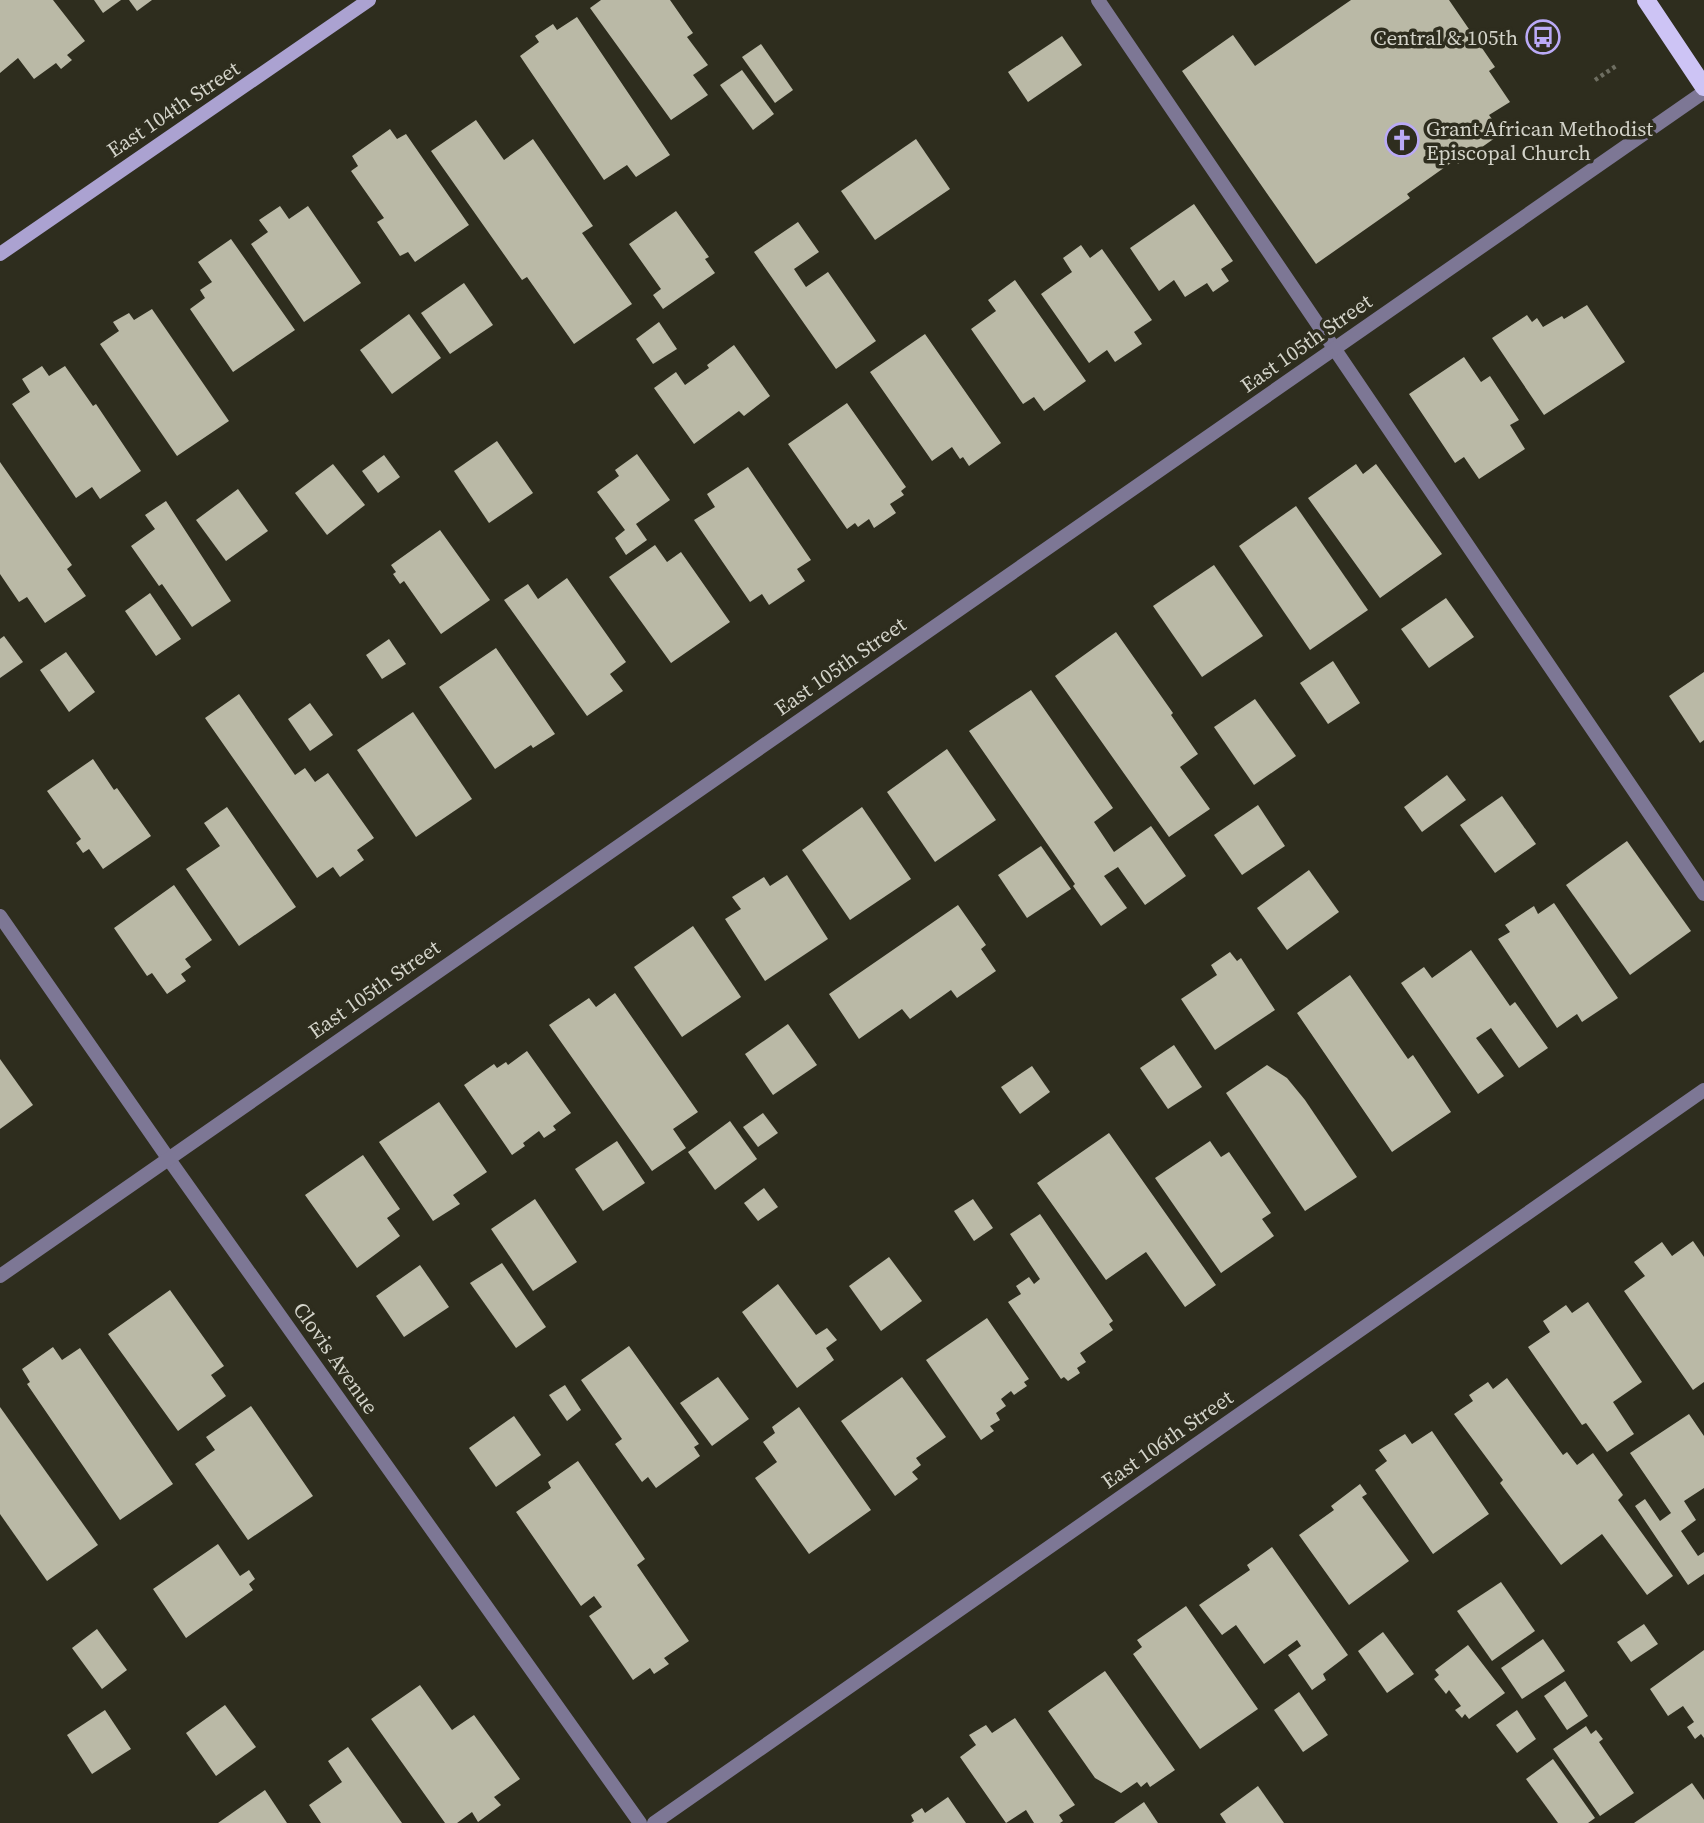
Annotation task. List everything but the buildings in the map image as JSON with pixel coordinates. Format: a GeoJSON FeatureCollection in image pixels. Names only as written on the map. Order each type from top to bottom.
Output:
{"type":"FeatureCollection","features":[{"type":"Feature","properties":{"kind":"main road"},"geometry":{"type":"LineString","coordinates":[[1646,0],[1704,87]]}},
{"type":"Feature","properties":{"kind":"street","name":"East 104th Street"},"geometry":{"type":"LineString","coordinates":[[0,254],[369,0]]}},
{"type":"Feature","properties":{"kind":"street"},"geometry":{"type":"LineString","coordinates":[[1097,0],[1704,894]]}},
{"type":"Feature","properties":{"kind":"street","name":"East 105th Street"},"geometry":{"type":"LineString","coordinates":[[0,1276],[1704,92]]}},
{"type":"Feature","properties":{"kind":"street","name":"Clovis Avenue"},"geometry":{"type":"LineString","coordinates":[[0,916],[168,1158],[640,1823]]}},
{"type":"Feature","properties":{"kind":"street","name":"East 106th Street"},"geometry":{"type":"LineString","coordinates":[[654,1823],[1704,1090]]}},
{"type":"Feature","properties":{"kind":"path"},"geometry":{"type":"LineString","coordinates":[[1595,80],[1616,66]]}},
{"type":"Feature","properties":{"kind":"place","name":"Central & 105th"},"geometry":{"type":"Point","coordinates":[1543,37]}},
{"type":"Feature","properties":{"kind":"place","name":"Grant African Methodist Episcopal Church"},"geometry":{"type":"Point","coordinates":[1402,140]}}]}
